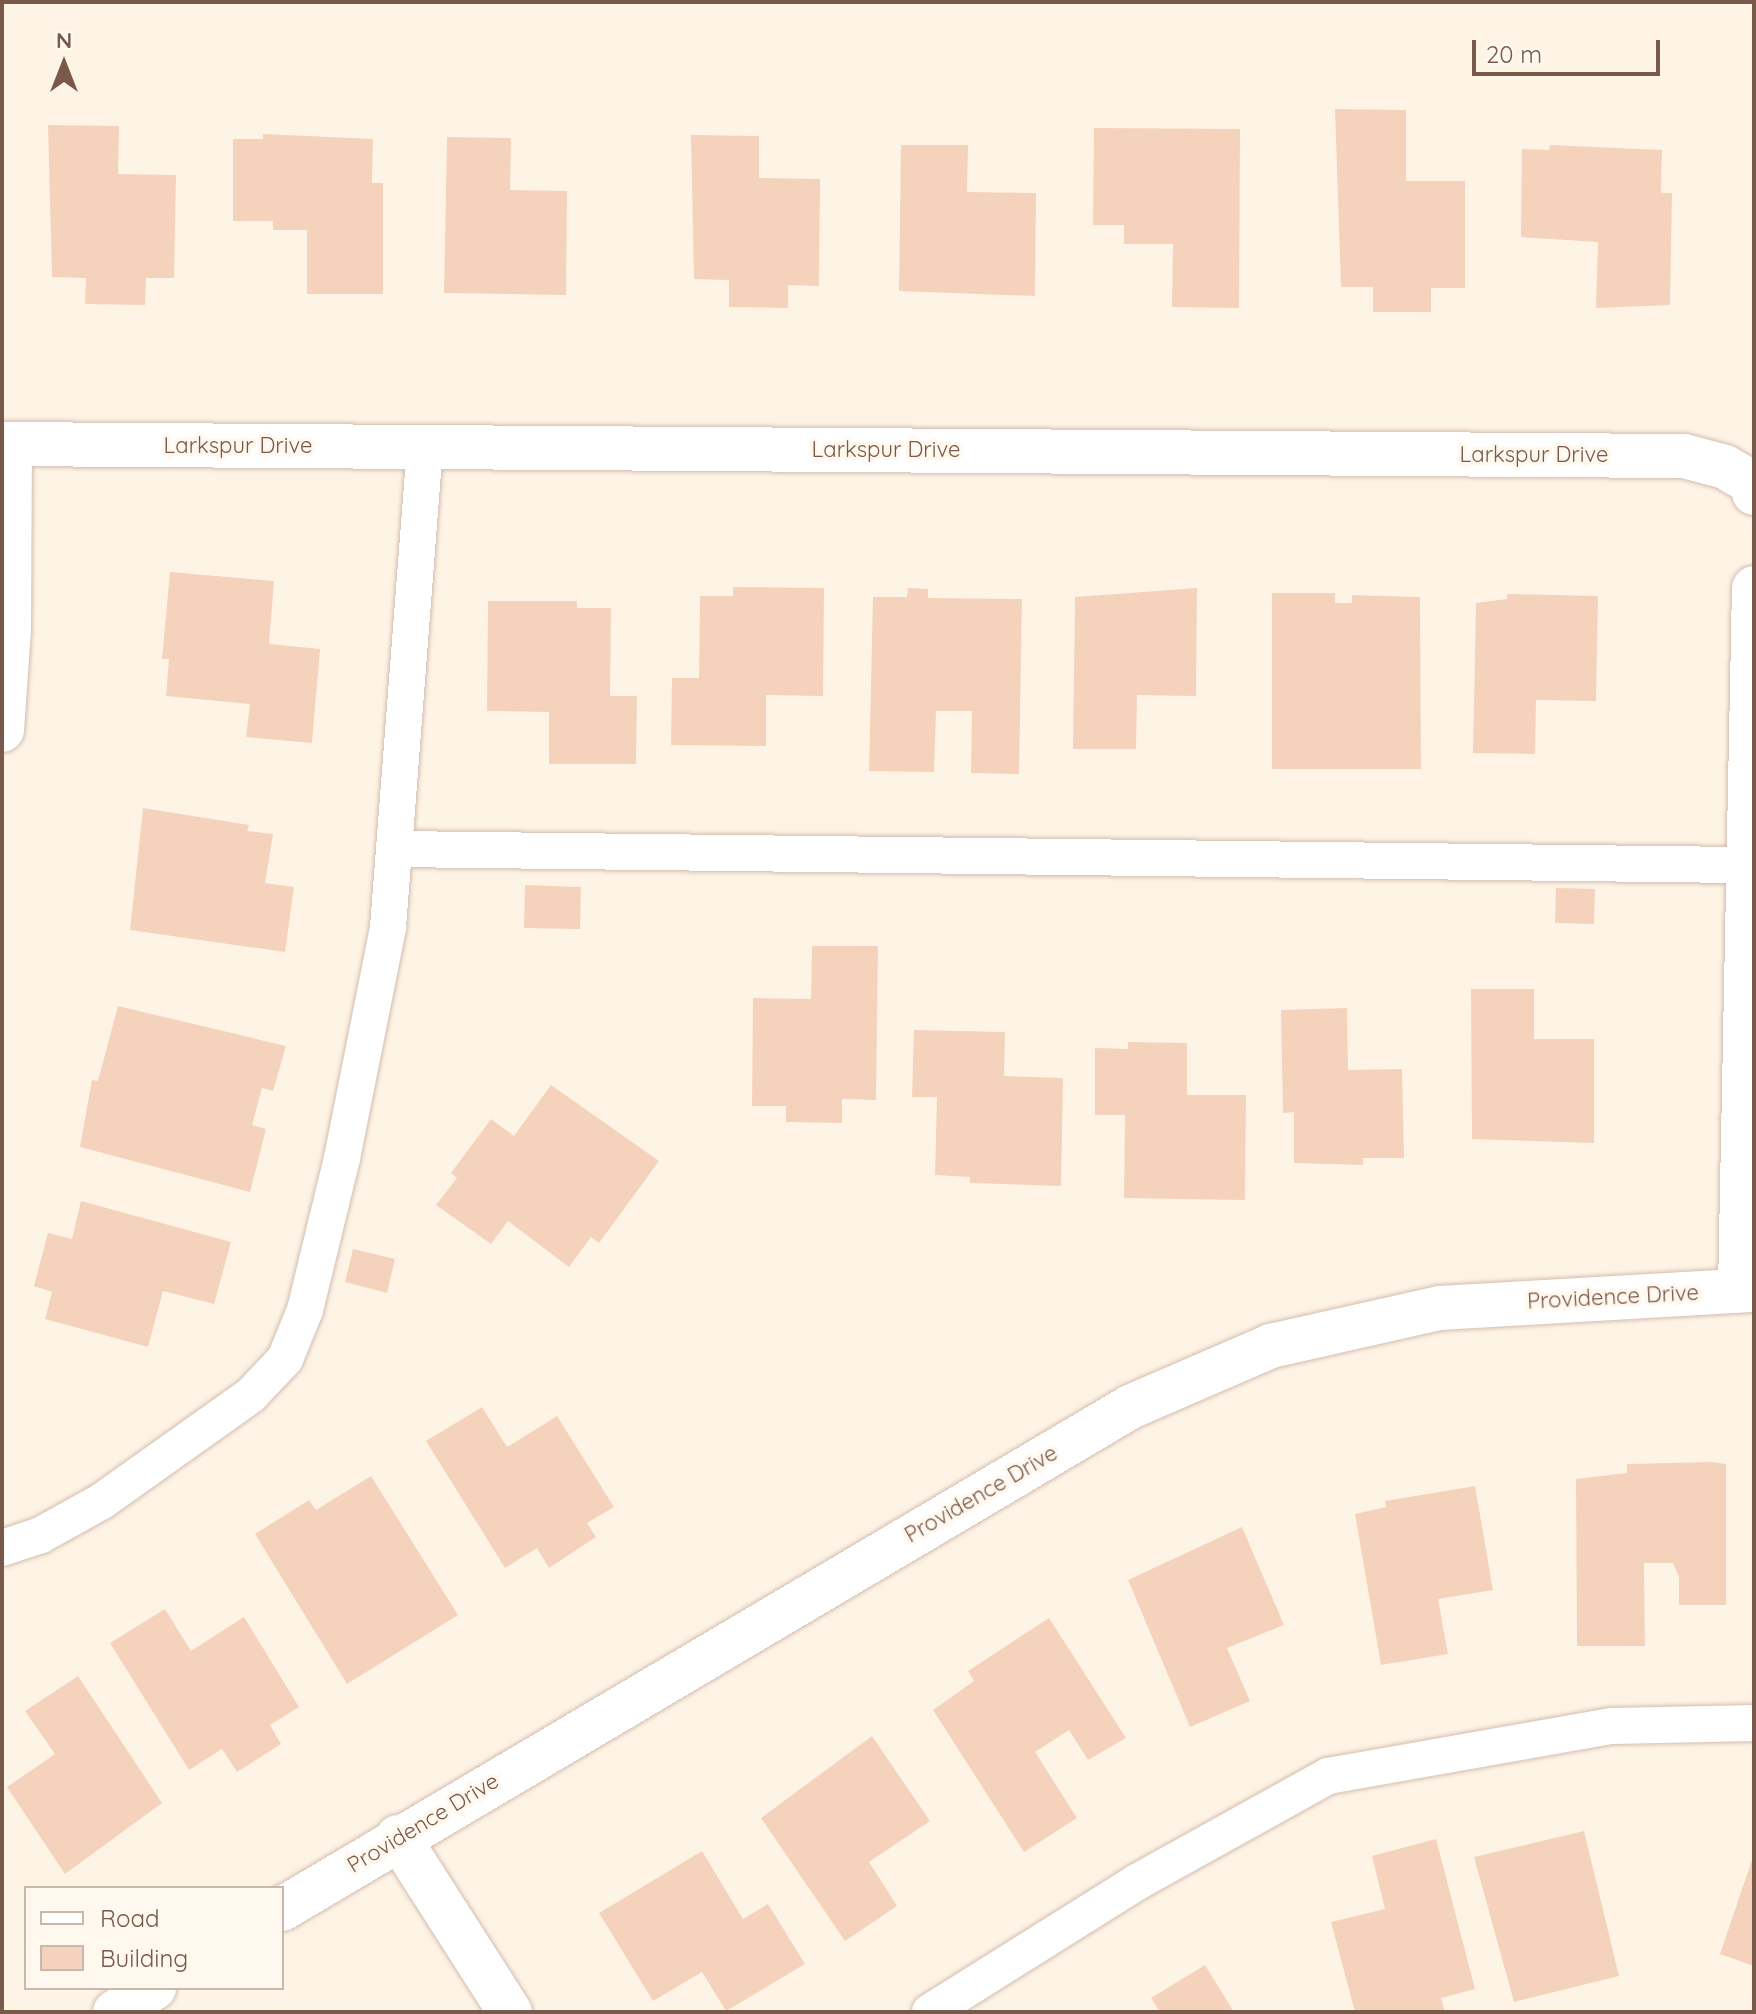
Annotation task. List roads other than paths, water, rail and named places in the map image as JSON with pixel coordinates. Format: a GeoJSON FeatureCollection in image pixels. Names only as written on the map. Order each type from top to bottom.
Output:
{"type":"FeatureCollection","features":[{"type":"Feature","properties":{"kind":"street","name":"Larkspur Drive"},"geometry":{"type":"LineString","coordinates":[[6,444],[1684,456],[1725,467],[1754,484],[1754,493]]}},
{"type":"Feature","properties":{"kind":"street"},"geometry":{"type":"LineString","coordinates":[[2,730],[9,630],[6,444]]}},
{"type":"Feature","properties":{"kind":"street"},"geometry":{"type":"LineString","coordinates":[[1747,1290],[1754,588]]}},
{"type":"Feature","properties":{"kind":"street","name":"Providence Drive"},"geometry":{"type":"LineString","coordinates":[[284,1908],[398,1837],[1130,1407],[1271,1346],[1440,1308],[1747,1290]]}},
{"type":"Feature","properties":{"kind":"street"},"geometry":{"type":"LineString","coordinates":[[398,1837],[510,2012]]}},
{"type":"Feature","properties":{"kind":"street"},"geometry":{"type":"LineString","coordinates":[[115,2012],[151,1990]]}},
{"type":"Feature","properties":{"kind":"lane"},"geometry":{"type":"LineString","coordinates":[[2,1548],[41,1535],[102,1501],[251,1395],[285,1359],[305,1310],[342,1158],[388,927],[425,447]]}},
{"type":"Feature","properties":{"kind":"lane"},"geometry":{"type":"LineString","coordinates":[[394,849],[1752,865]]}},
{"type":"Feature","properties":{"kind":"lane"},"geometry":{"type":"LineString","coordinates":[[930,2012],[1137,1882],[1328,1776],[1613,1726],[1754,1723]]}}]}
